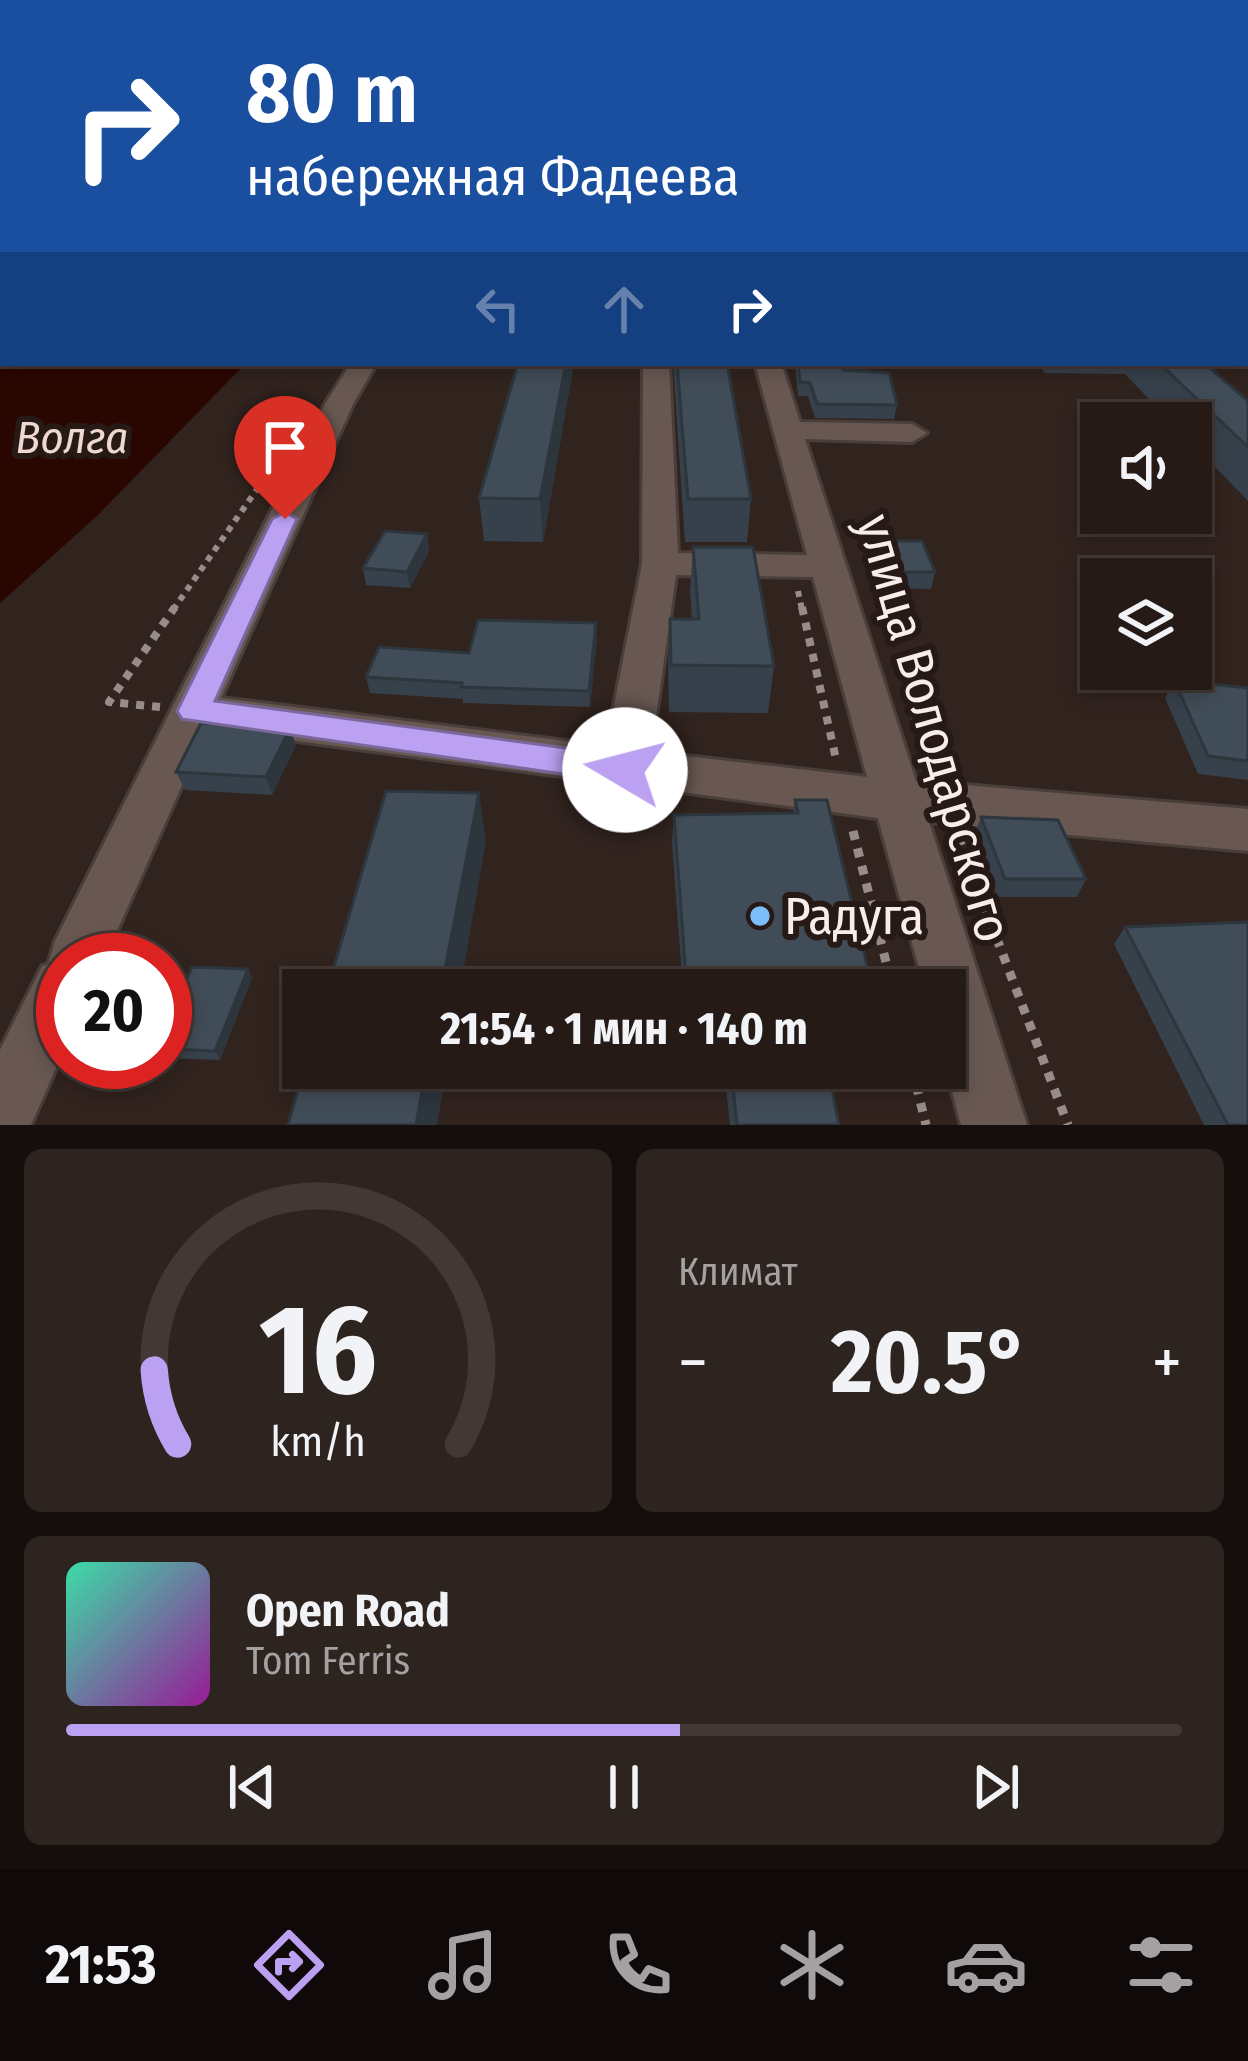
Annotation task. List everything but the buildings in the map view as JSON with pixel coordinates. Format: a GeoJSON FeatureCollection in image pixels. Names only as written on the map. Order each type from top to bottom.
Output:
{"type":"FeatureCollection","features":[{"type":"Feature","properties":{"kind":"street"},"geometry":{"type":"LineString","coordinates":[[88,933],[339,404],[362,366]]}},
{"type":"Feature","properties":{"kind":"street"},"geometry":{"type":"LineString","coordinates":[[625,770],[660,564],[656,366]]}},
{"type":"Feature","properties":{"kind":"street","name":"улица Володарского"},"geometry":{"type":"LineString","coordinates":[[769,366],[788,430],[810,566],[920,799],[994,1125]]}},
{"type":"Feature","properties":{"kind":"street"},"geometry":{"type":"LineString","coordinates":[[788,430],[912,433]]}},
{"type":"Feature","properties":{"kind":"street"},"geometry":{"type":"LineString","coordinates":[[660,564],[810,566]]}},
{"type":"Feature","properties":{"kind":"street"},"geometry":{"type":"LineString","coordinates":[[194,711],[844,795],[1248,830]]}},
{"type":"Feature","properties":{"kind":"street"},"geometry":{"type":"LineString","coordinates":[[0,1119],[36,1043]]}},
{"type":"Feature","properties":{"kind":"path"},"geometry":{"type":"LineString","coordinates":[[194,711],[109,702],[280,457]]}},
{"type":"Feature","properties":{"kind":"path"},"geometry":{"type":"LineString","coordinates":[[810,566],[844,795],[887,969]]}},
{"type":"Feature","properties":{"kind":"path"},"geometry":{"type":"LineString","coordinates":[[905,692],[920,799],[1068,1125]]}},
{"type":"Feature","properties":{"kind":"path"},"geometry":{"type":"LineString","coordinates":[[917,1089],[926,1125]]}},
{"type":"Feature","properties":{"kind":"water","name":"Волга"},"geometry":{"type":"Polygon","coordinates":[[[0,366],[243,366],[97,516],[0,603],[0,366]]]}},
{"type":"Feature","properties":{"kind":"place","name":"Радуга"},"geometry":{"type":"Point","coordinates":[760,916]}},
{"type":"Feature","properties":{"kind":"route"},"geometry":{"type":"LineString","coordinates":[[285,519],[194,711],[625,770]]}}]}
